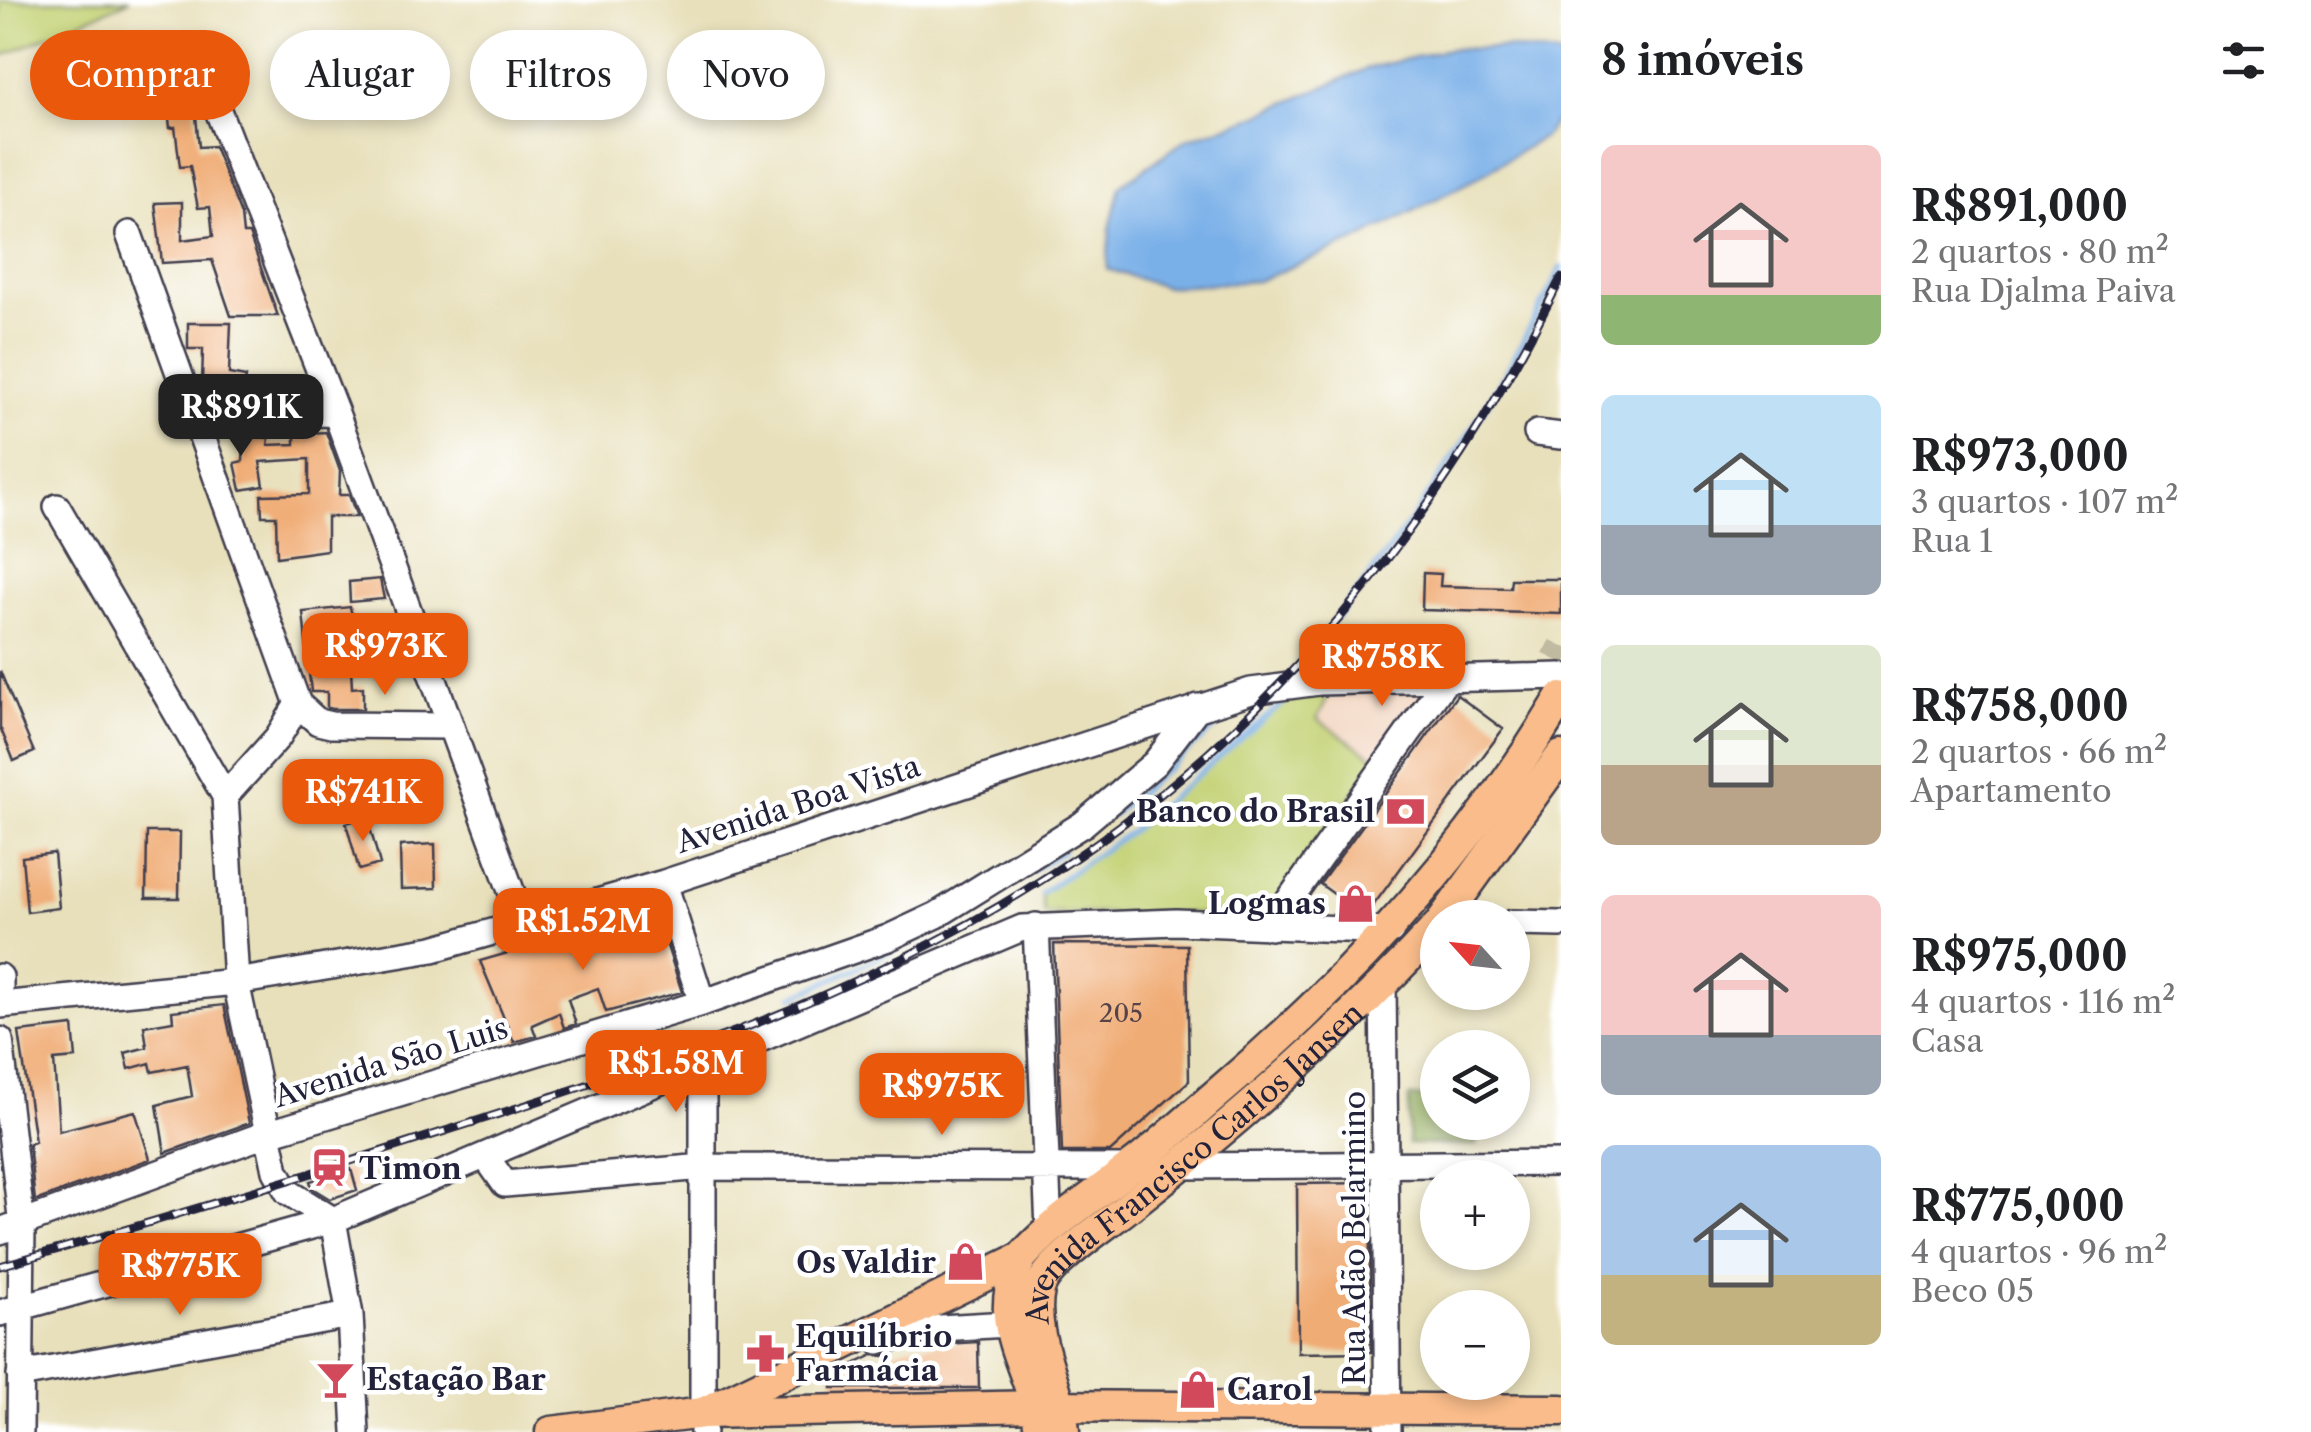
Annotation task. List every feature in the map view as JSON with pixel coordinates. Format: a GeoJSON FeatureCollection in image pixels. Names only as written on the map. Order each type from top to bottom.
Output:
{"type":"FeatureCollection","features":[{"type":"Feature","properties":{"kind":"main road","name":"Avenida Francisco Carlos Jansen"},"geometry":{"type":"LineString","coordinates":[[703,1422],[1021,1258],[1049,1230],[1159,1171],[1226,1071],[1303,1019],[1391,931],[1527,755],[1558,677]]}},
{"type":"Feature","properties":{"kind":"main road"},"geometry":{"type":"LineString","coordinates":[[1457,900],[1561,756]]}},
{"type":"Feature","properties":{"kind":"main road","name":"Avenida Francisco Carlos Jansen"},"geometry":{"type":"LineString","coordinates":[[1051,1419],[1038,1318],[1042,1282],[1159,1171],[1333,1036],[1420,945]]}},
{"type":"Feature","properties":{"kind":"main road","name":"Avenida Francisco Carlos Jansen"},"geometry":{"type":"LineString","coordinates":[[1008,1324],[1011,1278],[1021,1258]]}},
{"type":"Feature","properties":{"kind":"main road"},"geometry":{"type":"LineString","coordinates":[[1008,1324],[1051,1419]]}},
{"type":"Feature","properties":{"kind":"main road"},"geometry":{"type":"LineString","coordinates":[[551,1432],[798,1413],[1388,1420],[1561,1410]]}},
{"type":"Feature","properties":{"kind":"street"},"geometry":{"type":"LineString","coordinates":[[222,120],[336,413],[447,726],[524,926]]}},
{"type":"Feature","properties":{"kind":"street"},"geometry":{"type":"LineString","coordinates":[[128,234],[298,704],[318,722],[447,726]]}},
{"type":"Feature","properties":{"kind":"street"},"geometry":{"type":"LineString","coordinates":[[196,414],[336,413]]}},
{"type":"Feature","properties":{"kind":"street"},"geometry":{"type":"LineString","coordinates":[[57,507],[225,796],[236,982],[266,1134],[280,1184],[333,1220],[350,1315],[356,1432]]}},
{"type":"Feature","properties":{"kind":"street","name":"Avenida Boa Vista"},"geometry":{"type":"LineString","coordinates":[[0,1005],[236,982],[391,959],[524,926],[664,884],[1198,707],[1282,685],[1558,677]]}},
{"type":"Feature","properties":{"kind":"street"},"geometry":{"type":"LineString","coordinates":[[1270,926],[1446,680]]}},
{"type":"Feature","properties":{"kind":"street"},"geometry":{"type":"LineString","coordinates":[[225,796],[278,738],[298,704]]}},
{"type":"Feature","properties":{"kind":"street","name":"Avenida São Luis"},"geometry":{"type":"LineString","coordinates":[[11,1228],[266,1134],[702,1004],[888,938],[1008,872],[1130,788],[1177,738],[1198,707]]}},
{"type":"Feature","properties":{"kind":"street"},"geometry":{"type":"LineString","coordinates":[[664,884],[702,1004]]}},
{"type":"Feature","properties":{"kind":"street"},"geometry":{"type":"LineString","coordinates":[[10,1310],[333,1220],[703,1062],[1036,926],[1105,928],[1176,922],[1391,931]]}},
{"type":"Feature","properties":{"kind":"street"},"geometry":{"type":"LineString","coordinates":[[1530,923],[1561,924]]}},
{"type":"Feature","properties":{"kind":"street"},"geometry":{"type":"LineString","coordinates":[[1036,926],[1043,1166],[1049,1230]]}},
{"type":"Feature","properties":{"kind":"street"},"geometry":{"type":"LineString","coordinates":[[0,977],[0,994]]}},
{"type":"Feature","properties":{"kind":"street","name":"Rua Adão Belarmino"},"geometry":{"type":"LineString","coordinates":[[1383,983],[1388,1420]]}},
{"type":"Feature","properties":{"kind":"street"},"geometry":{"type":"LineString","coordinates":[[0,1040],[11,1228],[10,1310],[20,1375],[20,1432]]}},
{"type":"Feature","properties":{"kind":"street"},"geometry":{"type":"LineString","coordinates":[[703,1062],[703,1422]]}},
{"type":"Feature","properties":{"kind":"street"},"geometry":{"type":"LineString","coordinates":[[486,1157],[505,1184],[704,1167],[1043,1166],[1159,1171],[1561,1163]]}},
{"type":"Feature","properties":{"kind":"street"},"geometry":{"type":"LineString","coordinates":[[20,1375],[350,1315]]}},
{"type":"Feature","properties":{"kind":"street"},"geometry":{"type":"LineString","coordinates":[[798,1413],[792,1376],[906,1330],[1008,1324]]}},
{"type":"Feature","properties":{"kind":"shaded area"},"geometry":{"type":"Polygon","coordinates":[[[1418,692],[1421,700],[1378,760],[1316,719],[1330,693],[1418,692]]]}},
{"type":"Feature","properties":{"kind":"green space"},"geometry":{"type":"Polygon","coordinates":[[[0,0],[130,0],[62,30],[30,30],[30,44],[0,57],[0,0]]]}},
{"type":"Feature","properties":{"kind":"green space"},"geometry":{"type":"Polygon","coordinates":[[[1298,692],[1330,693],[1317,719],[1378,760],[1267,914],[1044,913],[1041,893],[1131,831],[1298,692]]]}},
{"type":"Feature","properties":{"kind":"green space"},"geometry":{"type":"Polygon","coordinates":[[[1409,1097],[1420,1097],[1420,1140],[1476,1140],[1476,1145],[1408,1144],[1409,1097]]]}},
{"type":"Feature","properties":{"kind":"water"},"geometry":{"type":"Polygon","coordinates":[[[1508,48],[1561,56],[1561,114],[1545,136],[1473,180],[1355,241],[1257,281],[1165,287],[1107,269],[1110,229],[1120,186],[1187,139],[1246,120],[1366,69],[1448,49],[1508,48]]]}},
{"type":"Feature","properties":{"kind":"building"},"geometry":{"type":"Polygon","coordinates":[[[169,120],[196,120],[199,147],[214,146],[241,215],[243,234],[249,234],[278,316],[231,316],[212,260],[162,263],[155,203],[182,202],[182,240],[213,236],[210,207],[198,208],[190,166],[180,167],[175,127],[170,128],[169,120]]]}},
{"type":"Feature","properties":{"kind":"building"},"geometry":{"type":"Polygon","coordinates":[[[188,323],[231,323],[229,374],[246,377],[244,391],[202,384],[203,349],[188,349],[188,323]]]}},
{"type":"Feature","properties":{"kind":"building"},"geometry":{"type":"Polygon","coordinates":[[[326,432],[340,471],[339,495],[349,495],[357,517],[327,517],[327,550],[277,557],[276,516],[262,516],[261,495],[309,494],[309,459],[260,462],[264,486],[241,490],[235,463],[243,461],[244,436],[269,438],[268,445],[295,444],[295,434],[326,432]]]}},
{"type":"Feature","properties":{"kind":"building"},"geometry":{"type":"Polygon","coordinates":[[[1423,573],[1441,574],[1440,586],[1510,588],[1511,579],[1561,579],[1561,614],[1422,610],[1423,573]]]}},
{"type":"Feature","properties":{"kind":"building"},"geometry":{"type":"Polygon","coordinates":[[[380,579],[384,599],[350,602],[349,582],[380,579]]]}},
{"type":"Feature","properties":{"kind":"building"},"geometry":{"type":"Polygon","coordinates":[[[350,607],[355,628],[349,630],[352,688],[363,687],[363,709],[327,708],[327,692],[311,692],[303,612],[350,607]]]}},
{"type":"Feature","properties":{"kind":"building"},"geometry":{"type":"Polygon","coordinates":[[[0,671],[34,752],[14,761],[0,727],[0,671]]]}},
{"type":"Feature","properties":{"kind":"building"},"geometry":{"type":"Polygon","coordinates":[[[1457,695],[1503,729],[1367,914],[1360,913],[1320,884],[1457,695]]]}},
{"type":"Feature","properties":{"kind":"building"},"geometry":{"type":"Polygon","coordinates":[[[367,817],[380,864],[359,870],[346,823],[367,817]]]}},
{"type":"Feature","properties":{"kind":"building"},"geometry":{"type":"Polygon","coordinates":[[[147,832],[180,832],[179,898],[146,898],[147,832]]]}},
{"type":"Feature","properties":{"kind":"building"},"geometry":{"type":"Polygon","coordinates":[[[435,844],[436,888],[401,889],[400,846],[435,844]]]}},
{"type":"Feature","properties":{"kind":"building"},"geometry":{"type":"Polygon","coordinates":[[[54,853],[59,908],[27,912],[22,857],[54,853]]]}},
{"type":"Feature","properties":{"kind":"building"},"geometry":{"type":"Polygon","coordinates":[[[655,909],[682,992],[606,1012],[598,988],[568,999],[576,1024],[564,1028],[559,1013],[532,1025],[536,1036],[514,1042],[480,961],[525,948],[527,952],[655,909]]]}},
{"type":"Feature","properties":{"kind":"building"},"geometry":{"type":"Polygon","coordinates":[[[1054,944],[1187,945],[1189,1081],[1110,1152],[1062,1152],[1054,944]]]}},
{"type":"Feature","properties":{"kind":"building"},"geometry":{"type":"Polygon","coordinates":[[[224,1005],[249,1123],[165,1153],[157,1105],[192,1096],[187,1065],[152,1072],[150,1063],[129,1069],[125,1053],[147,1047],[144,1026],[173,1021],[172,1011],[224,1005]]]}},
{"type":"Feature","properties":{"kind":"building"},"geometry":{"type":"Polygon","coordinates":[[[73,1026],[76,1058],[54,1060],[59,1131],[135,1111],[150,1159],[35,1201],[29,1144],[35,1142],[19,1032],[73,1026]]]}},
{"type":"Feature","properties":{"kind":"building"},"geometry":{"type":"Polygon","coordinates":[[[351,1169],[357,1190],[330,1199],[312,1188],[310,1181],[351,1169]]]}},
{"type":"Feature","properties":{"kind":"building"},"geometry":{"type":"Polygon","coordinates":[[[1369,1183],[1371,1352],[1298,1353],[1297,1184],[1369,1183]]]}},
{"type":"Feature","properties":{"kind":"building"},"geometry":{"type":"Polygon","coordinates":[[[978,1342],[979,1388],[832,1388],[834,1374],[873,1355],[884,1356],[910,1346],[978,1342]]]}},
{"type":"Feature","properties":{"kind":"waterway"},"geometry":{"type":"LineString","coordinates":[[1337,617],[1401,534],[1459,449],[1561,268]]}},
{"type":"Feature","properties":{"kind":"waterway"},"geometry":{"type":"LineString","coordinates":[[1041,893],[1131,831],[1294,694]]}},
{"type":"Feature","properties":{"kind":"waterway"},"geometry":{"type":"LineString","coordinates":[[1112,816],[1240,706]]}},
{"type":"Feature","properties":{"kind":"waterway"},"geometry":{"type":"LineString","coordinates":[[793,997],[947,926],[1063,851]]}},
{"type":"Feature","properties":{"kind":"tunnel"},"geometry":{"type":"LineString","coordinates":[[1554,659],[1561,645]]}},
{"type":"Feature","properties":{"kind":"railway"},"geometry":{"type":"LineString","coordinates":[[0,1266],[346,1162],[681,1052],[824,995],[963,927],[1029,888],[1114,830],[1194,766],[1268,696],[1337,620],[1401,540],[1460,456],[1513,369],[1561,278]]}},
{"type":"Feature","properties":{"kind":"place","name":"Banco do Brasil"},"geometry":{"type":"Point","coordinates":[1405,811]}},
{"type":"Feature","properties":{"kind":"place","name":"Logmas"},"geometry":{"type":"Point","coordinates":[1356,903]}},
{"type":"Feature","properties":{"kind":"place","name":"Timon"},"geometry":{"type":"Point","coordinates":[329,1168]}},
{"type":"Feature","properties":{"kind":"place","name":"Os Valdir"},"geometry":{"type":"Point","coordinates":[966,1262]}},
{"type":"Feature","properties":{"kind":"place","name":"Equilíbrio Farmácia"},"geometry":{"type":"Point","coordinates":[765,1353]}},
{"type":"Feature","properties":{"kind":"place","name":"Estação Bar"},"geometry":{"type":"Point","coordinates":[336,1379]}},
{"type":"Feature","properties":{"kind":"place","name":"Carol"},"geometry":{"type":"Point","coordinates":[1197,1389]}}]}
